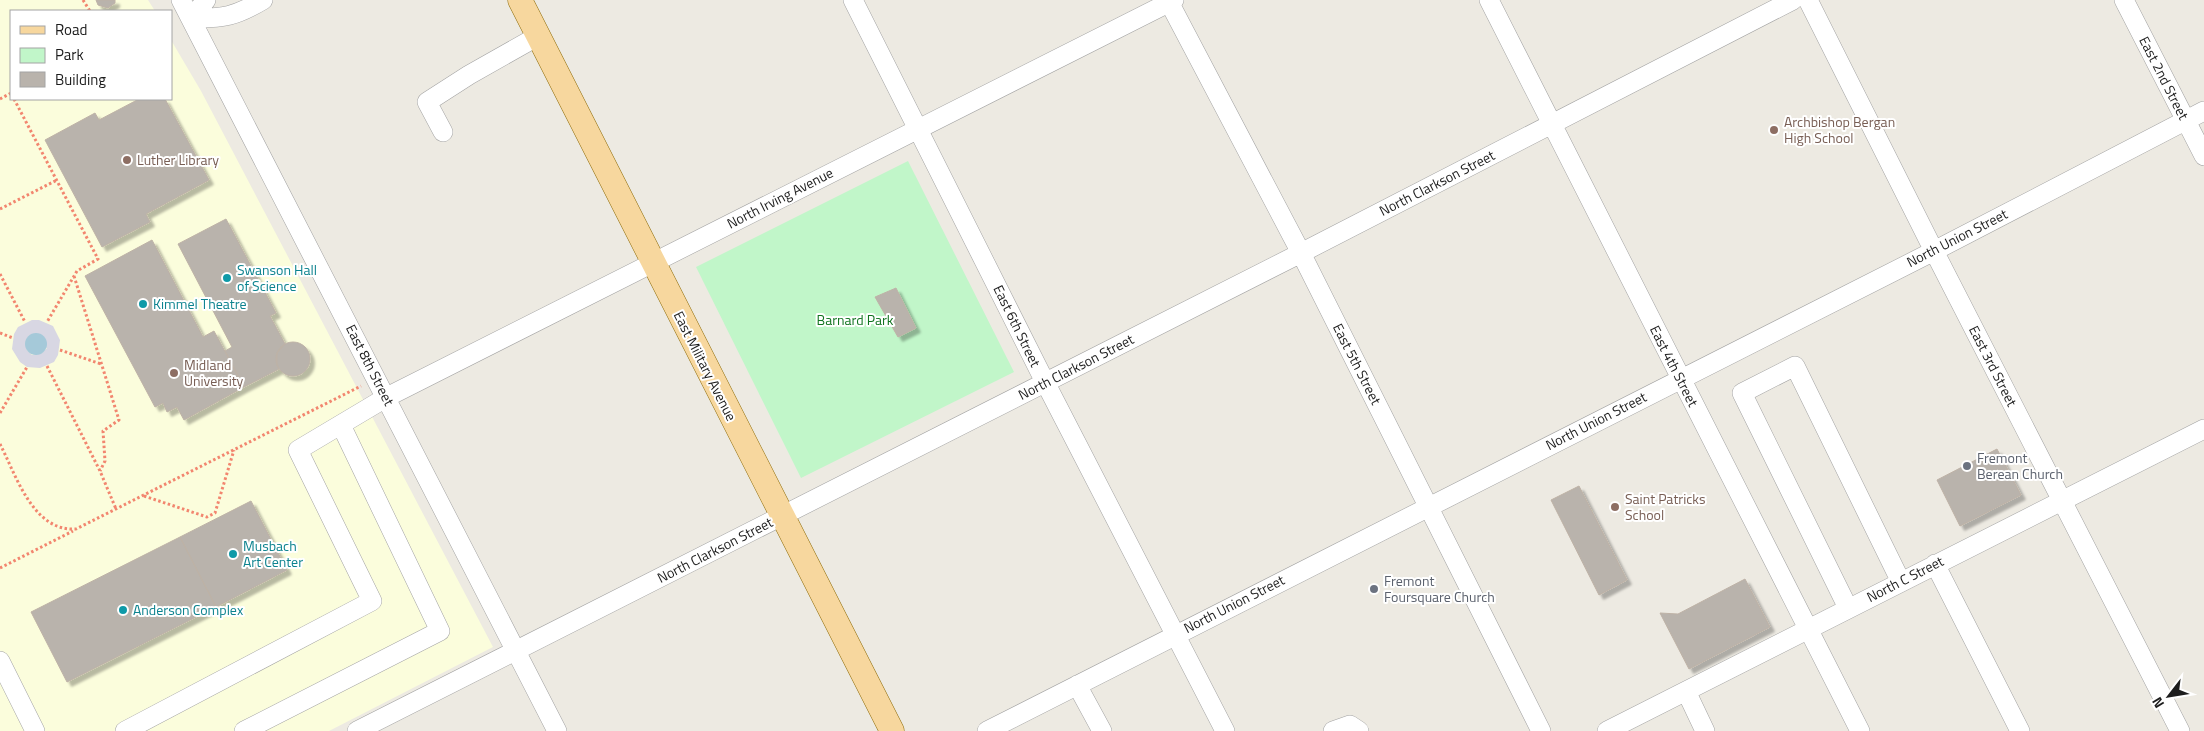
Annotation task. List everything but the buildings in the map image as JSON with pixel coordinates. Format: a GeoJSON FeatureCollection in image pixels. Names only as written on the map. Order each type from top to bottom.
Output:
{"type":"FeatureCollection","features":[{"type":"Feature","properties":{"kind":"main road","name":"East Military Avenue"},"geometry":{"type":"LineString","coordinates":[[520,0],[892,731]]}},
{"type":"Feature","properties":{"kind":"street","name":"East 8th Street"},"geometry":{"type":"LineString","coordinates":[[181,0],[387,397],[557,731]]}},
{"type":"Feature","properties":{"kind":"street"},"geometry":{"type":"LineString","coordinates":[[192,18],[206,0]]}},
{"type":"Feature","properties":{"kind":"street"},"geometry":{"type":"LineString","coordinates":[[192,18],[222,18],[239,13],[263,0]]}},
{"type":"Feature","properties":{"kind":"street","name":"East 6th Street"},"geometry":{"type":"LineString","coordinates":[[853,0],[1045,382],[1225,731]]}},
{"type":"Feature","properties":{"kind":"street","name":"East 4th Street"},"geometry":{"type":"LineString","coordinates":[[1489,0],[1860,731]]}},
{"type":"Feature","properties":{"kind":"street","name":"North Clarkson Street"},"geometry":{"type":"LineString","coordinates":[[357,731],[1300,253],[1793,0]]}},
{"type":"Feature","properties":{"kind":"street","name":"East 3rd Street"},"geometry":{"type":"LineString","coordinates":[[1808,0],[1934,251],[2180,731]]}},
{"type":"Feature","properties":{"kind":"street","name":"East 2nd Street"},"geometry":{"type":"LineString","coordinates":[[2124,0],[2204,156]]}},
{"type":"Feature","properties":{"kind":"street","name":"North Irving Avenue"},"geometry":{"type":"LineString","coordinates":[[125,731],[372,601],[298,450],[387,397],[1170,1]]}},
{"type":"Feature","properties":{"kind":"street","name":"East 5th Street"},"geometry":{"type":"LineString","coordinates":[[1170,1],[1300,253],[1541,731]]}},
{"type":"Feature","properties":{"kind":"street"},"geometry":{"type":"LineString","coordinates":[[443,132],[427,102],[469,75],[538,36]]}},
{"type":"Feature","properties":{"kind":"street","name":"North Union Street"},"geometry":{"type":"LineString","coordinates":[[987,731],[1934,251],[2204,111]]}},
{"type":"Feature","properties":{"kind":"street"},"geometry":{"type":"LineString","coordinates":[[1848,608],[1742,393],[1795,366],[1901,582]]}},
{"type":"Feature","properties":{"kind":"street"},"geometry":{"type":"LineString","coordinates":[[244,731],[440,631],[341,425]]}},
{"type":"Feature","properties":{"kind":"street","name":"North C Street"},"geometry":{"type":"LineString","coordinates":[[1607,731],[2204,428]]}},
{"type":"Feature","properties":{"kind":"street"},"geometry":{"type":"LineString","coordinates":[[1935,564],[2020,731]]}},
{"type":"Feature","properties":{"kind":"street"},"geometry":{"type":"LineString","coordinates":[[0,661],[35,731]]}},
{"type":"Feature","properties":{"kind":"street"},"geometry":{"type":"LineString","coordinates":[[1077,685],[1102,731]]}},
{"type":"Feature","properties":{"kind":"street"},"geometry":{"type":"LineString","coordinates":[[1686,691],[1706,731]]}},
{"type":"Feature","properties":{"kind":"street"},"geometry":{"type":"LineString","coordinates":[[1333,731],[1350,725],[1359,731]]}},
{"type":"Feature","properties":{"kind":"path"},"geometry":{"type":"LineString","coordinates":[[15,100],[98,259],[77,271],[47,322]]}},
{"type":"Feature","properties":{"kind":"path"},"geometry":{"type":"LineString","coordinates":[[0,209],[57,180]]}},
{"type":"Feature","properties":{"kind":"path"},"geometry":{"type":"LineString","coordinates":[[0,274],[25,322]]}},
{"type":"Feature","properties":{"kind":"path"},"geometry":{"type":"LineString","coordinates":[[74,275],[119,420],[103,431],[105,460],[100,471]]}},
{"type":"Feature","properties":{"kind":"path"},"geometry":{"type":"LineString","coordinates":[[0,333],[13,338]]}},
{"type":"Feature","properties":{"kind":"path"},"geometry":{"type":"LineString","coordinates":[[60,350],[102,364]]}},
{"type":"Feature","properties":{"kind":"path"},"geometry":{"type":"LineString","coordinates":[[47,366],[100,471],[116,509]]}},
{"type":"Feature","properties":{"kind":"path"},"geometry":{"type":"LineString","coordinates":[[0,413],[27,367]]}},
{"type":"Feature","properties":{"kind":"path"},"geometry":{"type":"LineString","coordinates":[[0,568],[377,378]]}},
{"type":"Feature","properties":{"kind":"path"},"geometry":{"type":"LineString","coordinates":[[0,444],[34,509],[50,525],[66,530],[76,529]]}},
{"type":"Feature","properties":{"kind":"path"},"geometry":{"type":"LineString","coordinates":[[144,495],[207,517],[214,512],[234,450]]}},
{"type":"Feature","properties":{"kind":"shaded area","name":"Midland University"},"geometry":{"type":"Polygon","coordinates":[[[0,0],[148,0],[154,10],[10,10],[10,100],[172,100],[172,42],[201,91],[493,647],[329,731],[0,731],[0,0]]]}},
{"type":"Feature","properties":{"kind":"shaded area"},"geometry":{"type":"Polygon","coordinates":[[[32,320],[39,320],[53,326],[60,340],[58,355],[54,362],[40,368],[27,367],[20,362],[12,349],[14,334],[18,327],[32,320]],[[25,342],[27,350],[32,355],[42,353],[47,348],[25,342]]]}},
{"type":"Feature","properties":{"kind":"green space","name":"Barnard Park"},"geometry":{"type":"Polygon","coordinates":[[[908,161],[1014,372],[801,478],[696,267],[908,161]]]}},
{"type":"Feature","properties":{"kind":"water"},"geometry":{"type":"Polygon","coordinates":[[[36,333],[44,336],[47,344],[44,352],[36,355],[28,352],[25,344],[28,336],[36,333]]]}},
{"type":"Feature","properties":{"kind":"place","name":"Archbishop Bergan High School"},"geometry":{"type":"Point","coordinates":[1774,130]}},
{"type":"Feature","properties":{"kind":"place","name":"Luther Library"},"geometry":{"type":"Point","coordinates":[127,160]}},
{"type":"Feature","properties":{"kind":"place","name":"Swanson Hall of Science"},"geometry":{"type":"Point","coordinates":[227,278]}},
{"type":"Feature","properties":{"kind":"place","name":"Kimmel Theatre"},"geometry":{"type":"Point","coordinates":[143,304]}},
{"type":"Feature","properties":{"kind":"place","name":"Midland University"},"geometry":{"type":"Point","coordinates":[174,373]}},
{"type":"Feature","properties":{"kind":"place","name":"Fremont Berean Church"},"geometry":{"type":"Point","coordinates":[1967,466]}},
{"type":"Feature","properties":{"kind":"place","name":"Saint Patricks School"},"geometry":{"type":"Point","coordinates":[1615,507]}},
{"type":"Feature","properties":{"kind":"place","name":"Musbach Art Center"},"geometry":{"type":"Point","coordinates":[233,554]}},
{"type":"Feature","properties":{"kind":"place","name":"Fremont Foursquare Church"},"geometry":{"type":"Point","coordinates":[1374,589]}},
{"type":"Feature","properties":{"kind":"place","name":"Anderson Complex"},"geometry":{"type":"Point","coordinates":[123,610]}}]}
